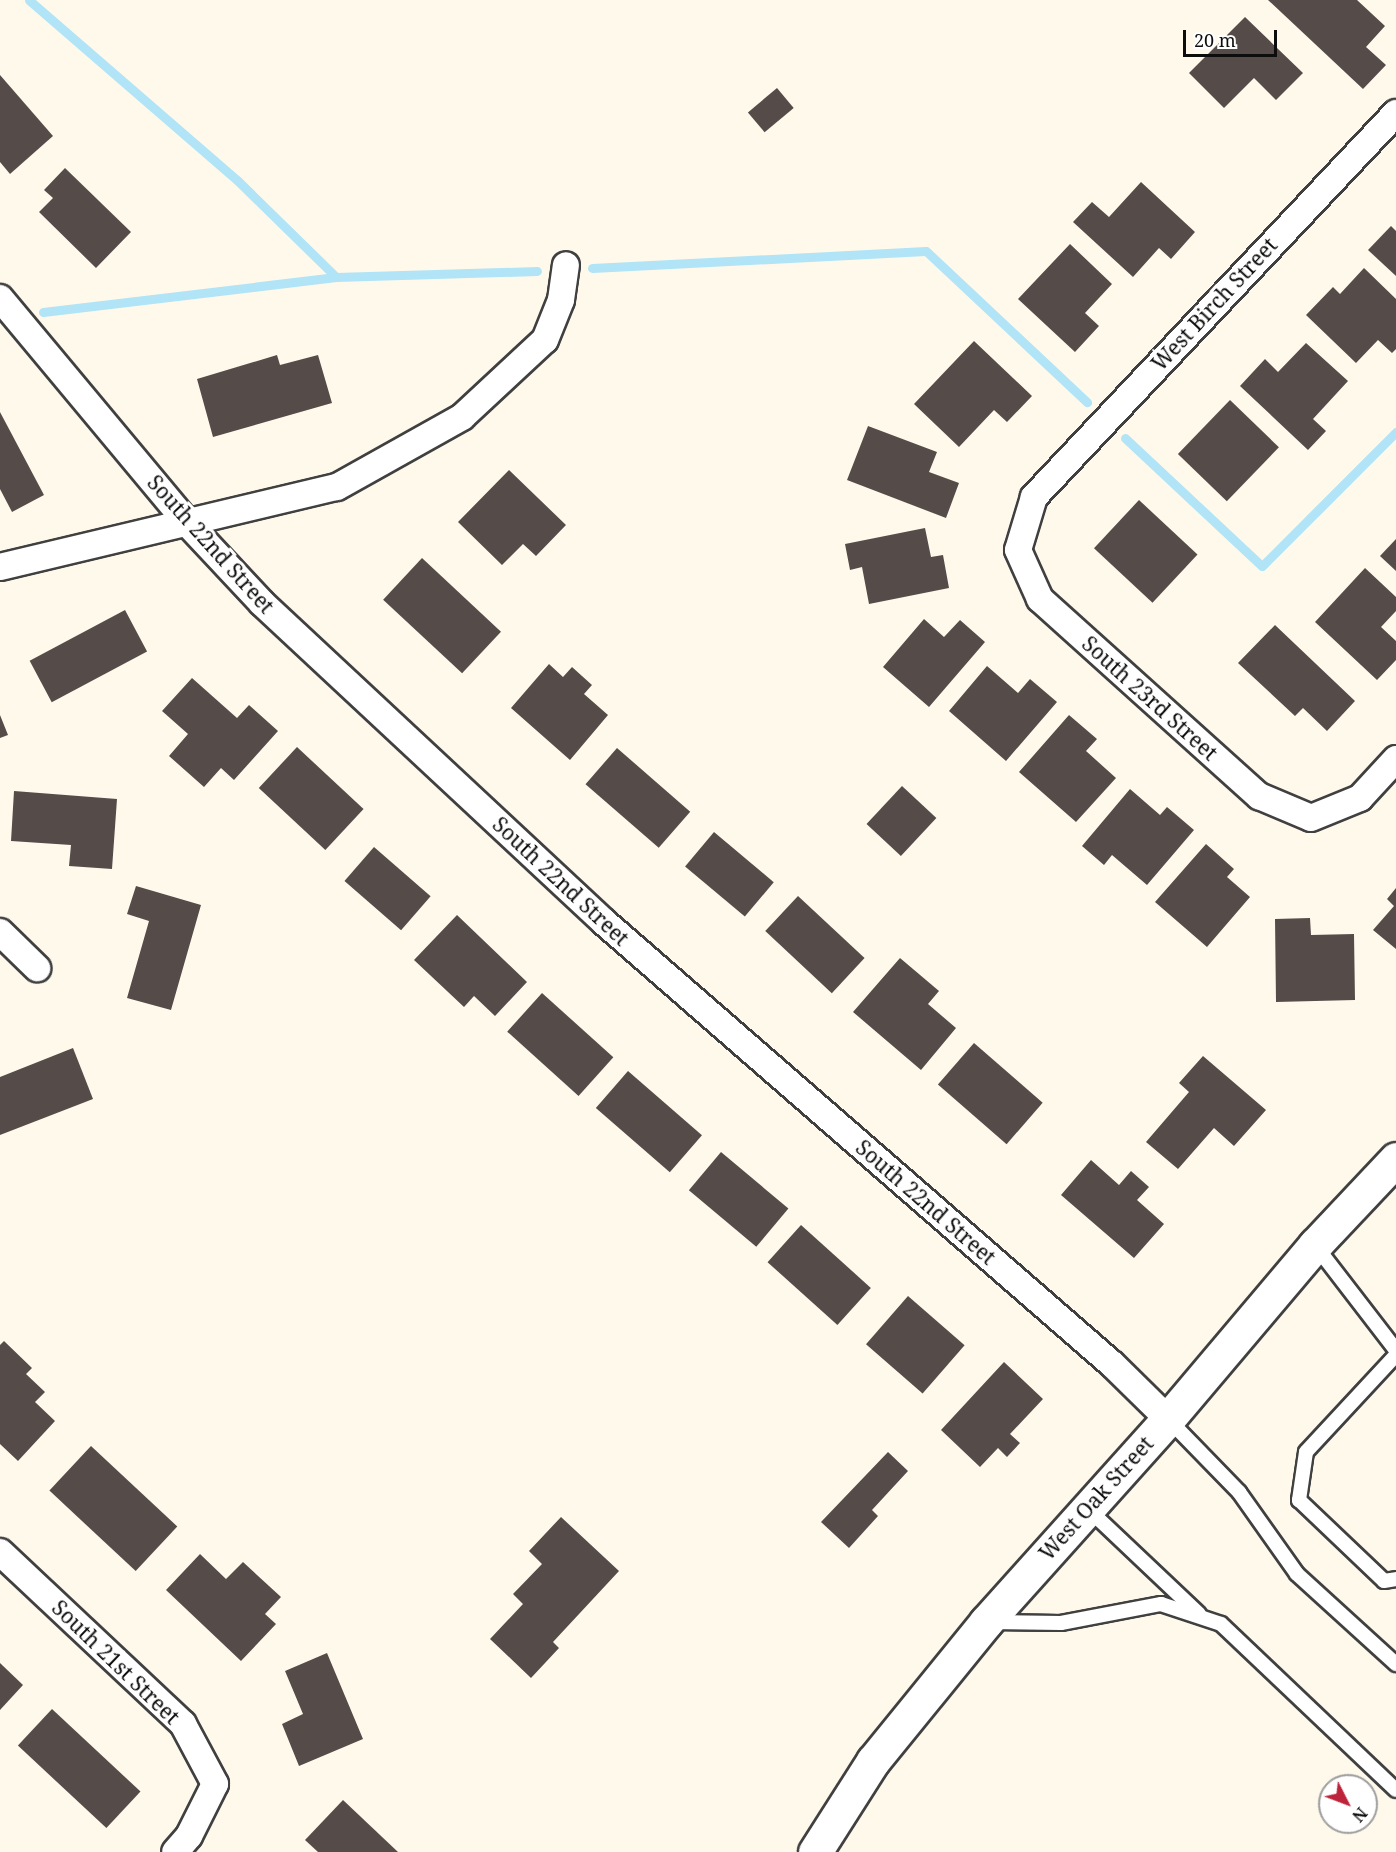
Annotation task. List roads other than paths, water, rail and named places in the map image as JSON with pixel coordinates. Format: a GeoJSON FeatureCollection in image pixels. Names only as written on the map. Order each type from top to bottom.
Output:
{"type":"FeatureCollection","features":[{"type":"Feature","properties":{"kind":"street","name":"West Birch Street"},"geometry":{"type":"LineString","coordinates":[[1034,498],[1396,113]]}},
{"type":"Feature","properties":{"kind":"street"},"geometry":{"type":"LineString","coordinates":[[0,567],[189,525],[337,487],[462,417],[545,340],[561,300],[566,265]]}},
{"type":"Feature","properties":{"kind":"street","name":"South 22nd Street"},"geometry":{"type":"LineString","coordinates":[[0,298],[189,525],[262,603],[604,922],[1112,1364],[1168,1419]]}},
{"type":"Feature","properties":{"kind":"street","name":"South 23rd Street"},"geometry":{"type":"LineString","coordinates":[[1034,498],[1018,550],[1040,599],[1259,796],[1311,818],[1360,798],[1396,759]]}},
{"type":"Feature","properties":{"kind":"street"},"geometry":{"type":"LineString","coordinates":[[0,932],[38,968]]}},
{"type":"Feature","properties":{"kind":"street","name":"West Oak Street"},"geometry":{"type":"LineString","coordinates":[[814,1852],[873,1761],[986,1622],[1168,1419],[1315,1245],[1396,1159]]}},
{"type":"Feature","properties":{"kind":"street","name":"South 21st Street"},"geometry":{"type":"LineString","coordinates":[[0,1552],[183,1724],[215,1784],[189,1836],[175,1852]]}},
{"type":"Feature","properties":{"kind":"lane"},"geometry":{"type":"LineString","coordinates":[[1315,1245],[1396,1350]]}},
{"type":"Feature","properties":{"kind":"lane"},"geometry":{"type":"LineString","coordinates":[[1396,1355],[1306,1452],[1299,1500],[1384,1581],[1396,1579]]}},
{"type":"Feature","properties":{"kind":"lane"},"geometry":{"type":"LineString","coordinates":[[1168,1419],[1239,1492],[1297,1574],[1396,1664]]}},
{"type":"Feature","properties":{"kind":"lane"},"geometry":{"type":"LineString","coordinates":[[1087,1508],[1203,1618]]}},
{"type":"Feature","properties":{"kind":"lane"},"geometry":{"type":"LineString","coordinates":[[986,1622],[1061,1623],[1161,1604],[1221,1624],[1396,1790]]}},
{"type":"Feature","properties":{"kind":"waterway"},"geometry":{"type":"LineString","coordinates":[[29,0],[238,181],[336,277]]}},
{"type":"Feature","properties":{"kind":"waterway"},"geometry":{"type":"LineString","coordinates":[[592,268],[926,251],[1087,402]]}},
{"type":"Feature","properties":{"kind":"waterway"},"geometry":{"type":"LineString","coordinates":[[43,312],[336,277],[537,271]]}},
{"type":"Feature","properties":{"kind":"waterway"},"geometry":{"type":"LineString","coordinates":[[1125,438],[1262,566],[1396,432]]}}]}
